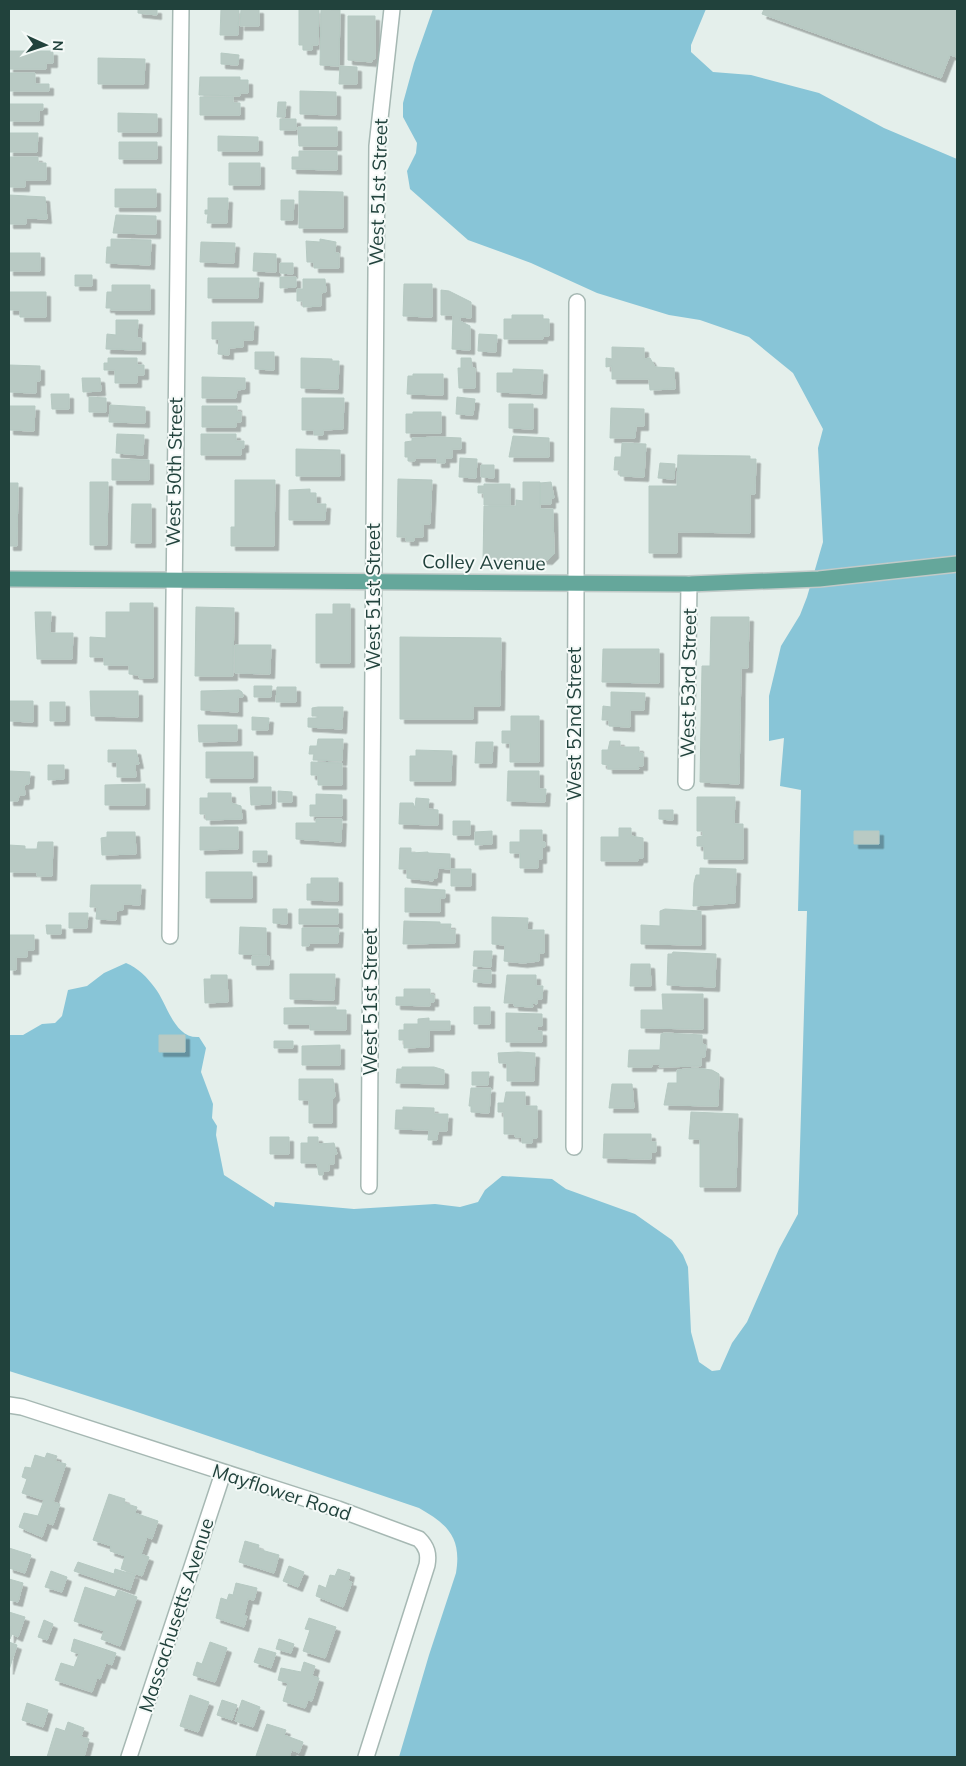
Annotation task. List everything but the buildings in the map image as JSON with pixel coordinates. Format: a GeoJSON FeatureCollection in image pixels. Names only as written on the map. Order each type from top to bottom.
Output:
{"type":"FeatureCollection","features":[{"type":"Feature","properties":{"kind":"main road","name":"Colley Avenue"},"geometry":{"type":"LineString","coordinates":[[9,579],[372,580],[689,584],[819,579],[957,564]]}},
{"type":"Feature","properties":{"kind":"street","name":"West 50th Street"},"geometry":{"type":"LineString","coordinates":[[170,936],[181,9]]}},
{"type":"Feature","properties":{"kind":"street","name":"West 51st Street"},"geometry":{"type":"LineString","coordinates":[[369,1186],[372,580],[377,146],[392,9]]}},
{"type":"Feature","properties":{"kind":"street","name":"West 52nd Street"},"geometry":{"type":"LineString","coordinates":[[574,1147],[577,302]]}},
{"type":"Feature","properties":{"kind":"street","name":"West 53rd Street"},"geometry":{"type":"LineString","coordinates":[[686,782],[689,584]]}},
{"type":"Feature","properties":{"kind":"street","name":"Mayflower Road"},"geometry":{"type":"LineString","coordinates":[[9,1405],[22,1407],[338,1509],[419,1539],[426,1545],[429,1556],[427,1565],[366,1757]]}},
{"type":"Feature","properties":{"kind":"street","name":"Massachusetts Avenue"},"geometry":{"type":"LineString","coordinates":[[129,1757],[223,1473]]}},
{"type":"Feature","properties":{"kind":"water"},"geometry":{"type":"Polygon","coordinates":[[[433,9],[706,9],[691,45],[691,52],[713,72],[751,75],[819,93],[884,128],[957,159],[957,1757],[399,1757],[429,1655],[456,1573],[457,1550],[445,1526],[419,1508],[9,1371],[9,1035],[23,1035],[42,1024],[55,1023],[62,1016],[68,990],[87,986],[104,973],[126,963],[138,970],[152,984],[177,1026],[190,1036],[199,1037],[206,1048],[201,1072],[213,1104],[212,1118],[217,1126],[216,1135],[224,1175],[274,1207],[275,1202],[354,1209],[435,1204],[460,1207],[478,1202],[485,1190],[502,1176],[552,1179],[566,1189],[635,1214],[672,1240],[683,1255],[688,1267],[691,1332],[699,1362],[712,1371],[720,1370],[732,1343],[747,1322],[779,1249],[798,1214],[807,911],[798,911],[801,790],[780,786],[784,738],[769,741],[769,696],[781,646],[800,615],[823,542],[818,448],[823,429],[793,373],[749,337],[700,320],[669,315],[597,293],[531,263],[468,240],[410,189],[407,171],[416,153],[417,143],[403,117],[403,103],[414,63],[433,9]]]}}]}
